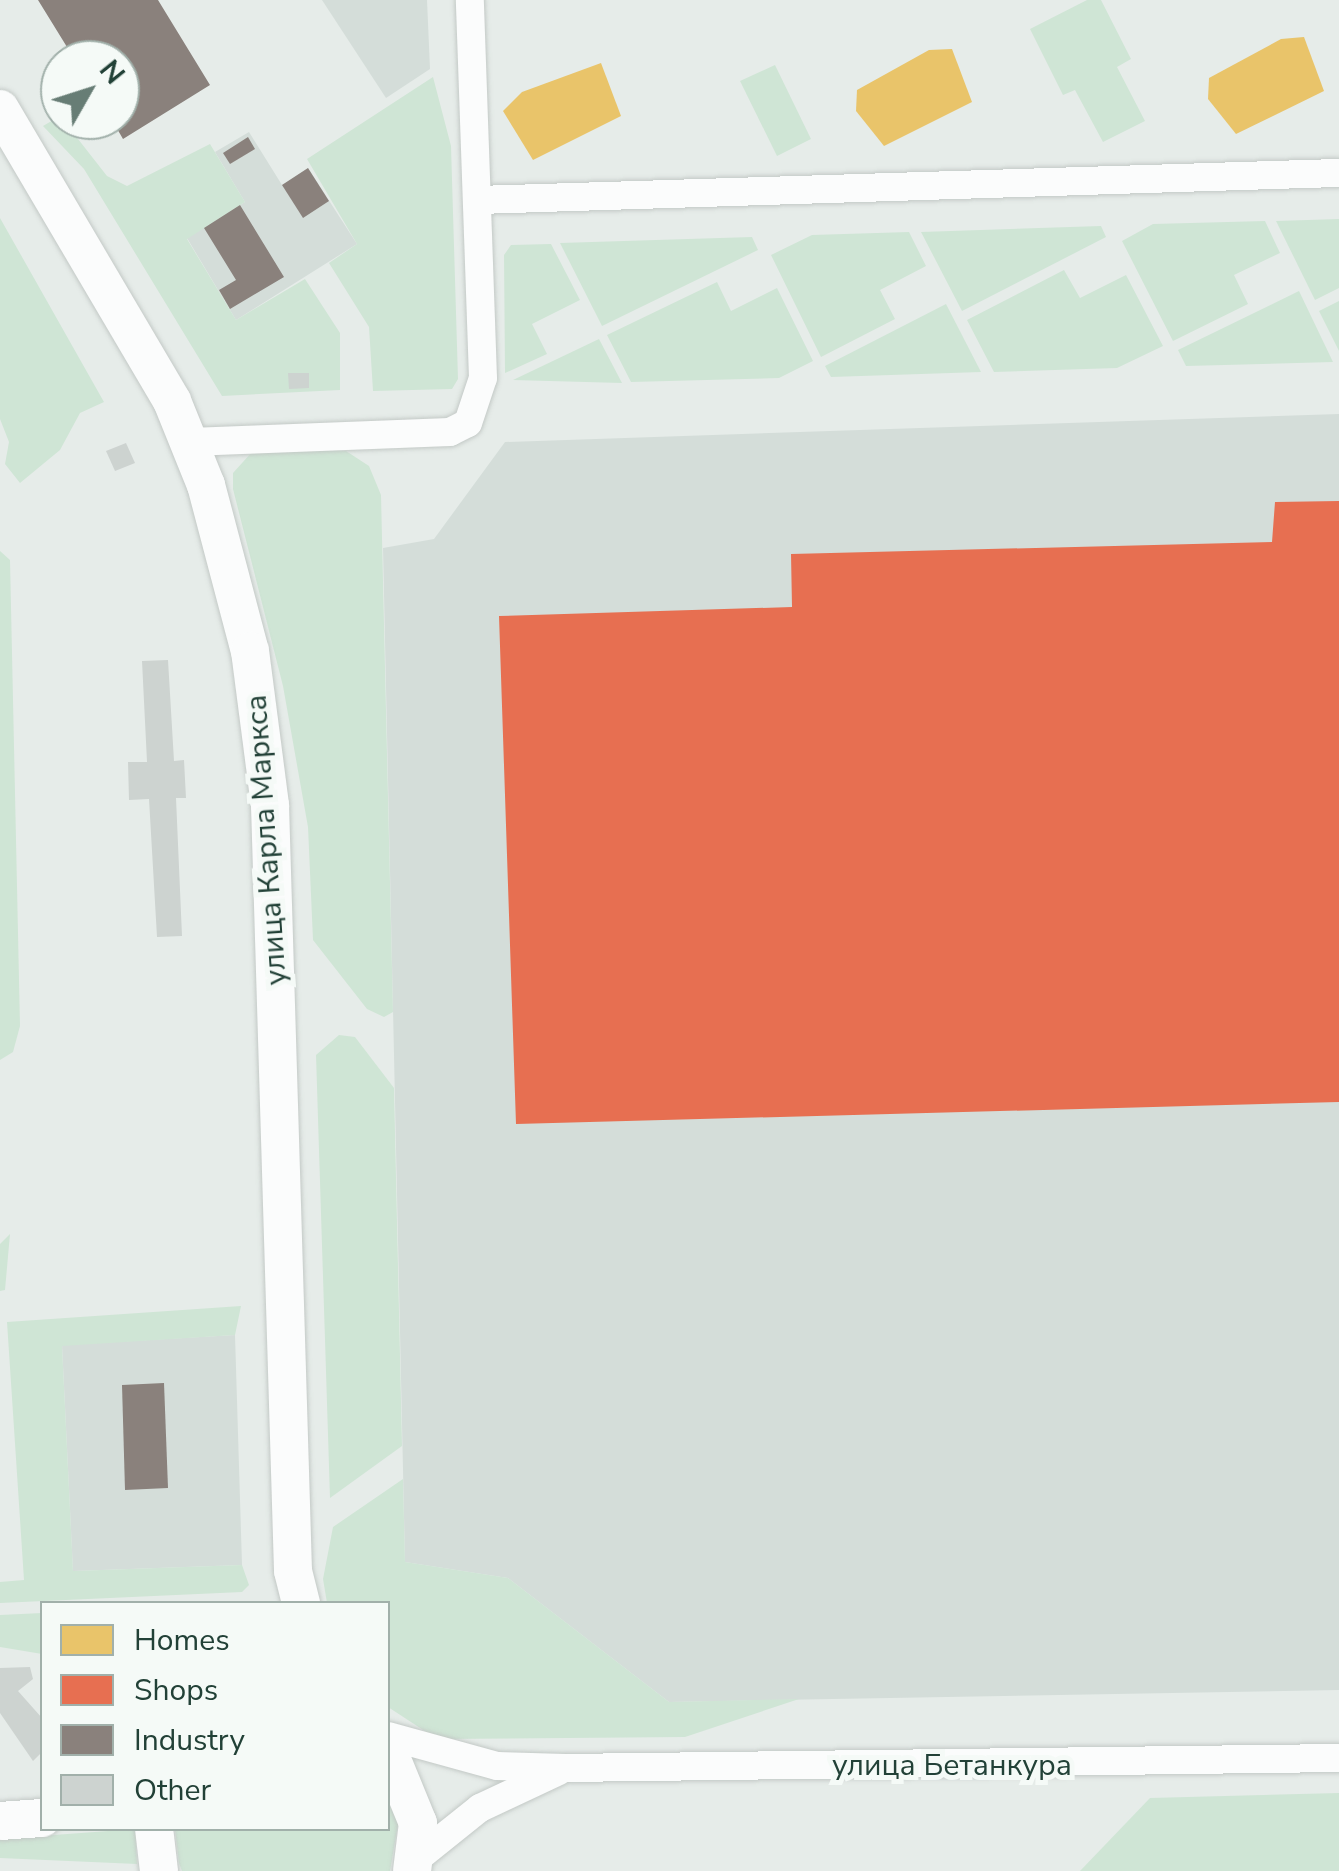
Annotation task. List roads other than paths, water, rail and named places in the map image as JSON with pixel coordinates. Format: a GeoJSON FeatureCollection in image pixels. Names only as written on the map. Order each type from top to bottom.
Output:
{"type":"FeatureCollection","features":[{"type":"Feature","properties":{"kind":"main road","name":"улица Карла Маркса"},"geometry":{"type":"LineString","coordinates":[[0,110],[190,442],[250,651],[270,806],[292,1593]]}},
{"type":"Feature","properties":{"kind":"main road"},"geometry":{"type":"LineString","coordinates":[[390,1753],[410,1787],[414,1865]]}},
{"type":"Feature","properties":{"kind":"main road"},"geometry":{"type":"LineString","coordinates":[[0,1820],[40,1818]]}},
{"type":"Feature","properties":{"kind":"main road"},"geometry":{"type":"LineString","coordinates":[[154,1831],[159,1871]]}},
{"type":"Feature","properties":{"kind":"street"},"geometry":{"type":"LineString","coordinates":[[190,442],[468,424],[483,378],[470,0]]}},
{"type":"Feature","properties":{"kind":"street"},"geometry":{"type":"LineString","coordinates":[[478,200],[1339,173]]}},
{"type":"Feature","properties":{"kind":"street","name":"улица Бетанкура"},"geometry":{"type":"LineString","coordinates":[[390,1737],[497,1766],[565,1768],[1339,1758]]}},
{"type":"Feature","properties":{"kind":"street","name":"улица Бетанкура"},"geometry":{"type":"LineString","coordinates":[[414,1865],[480,1808],[565,1768]]}}]}
